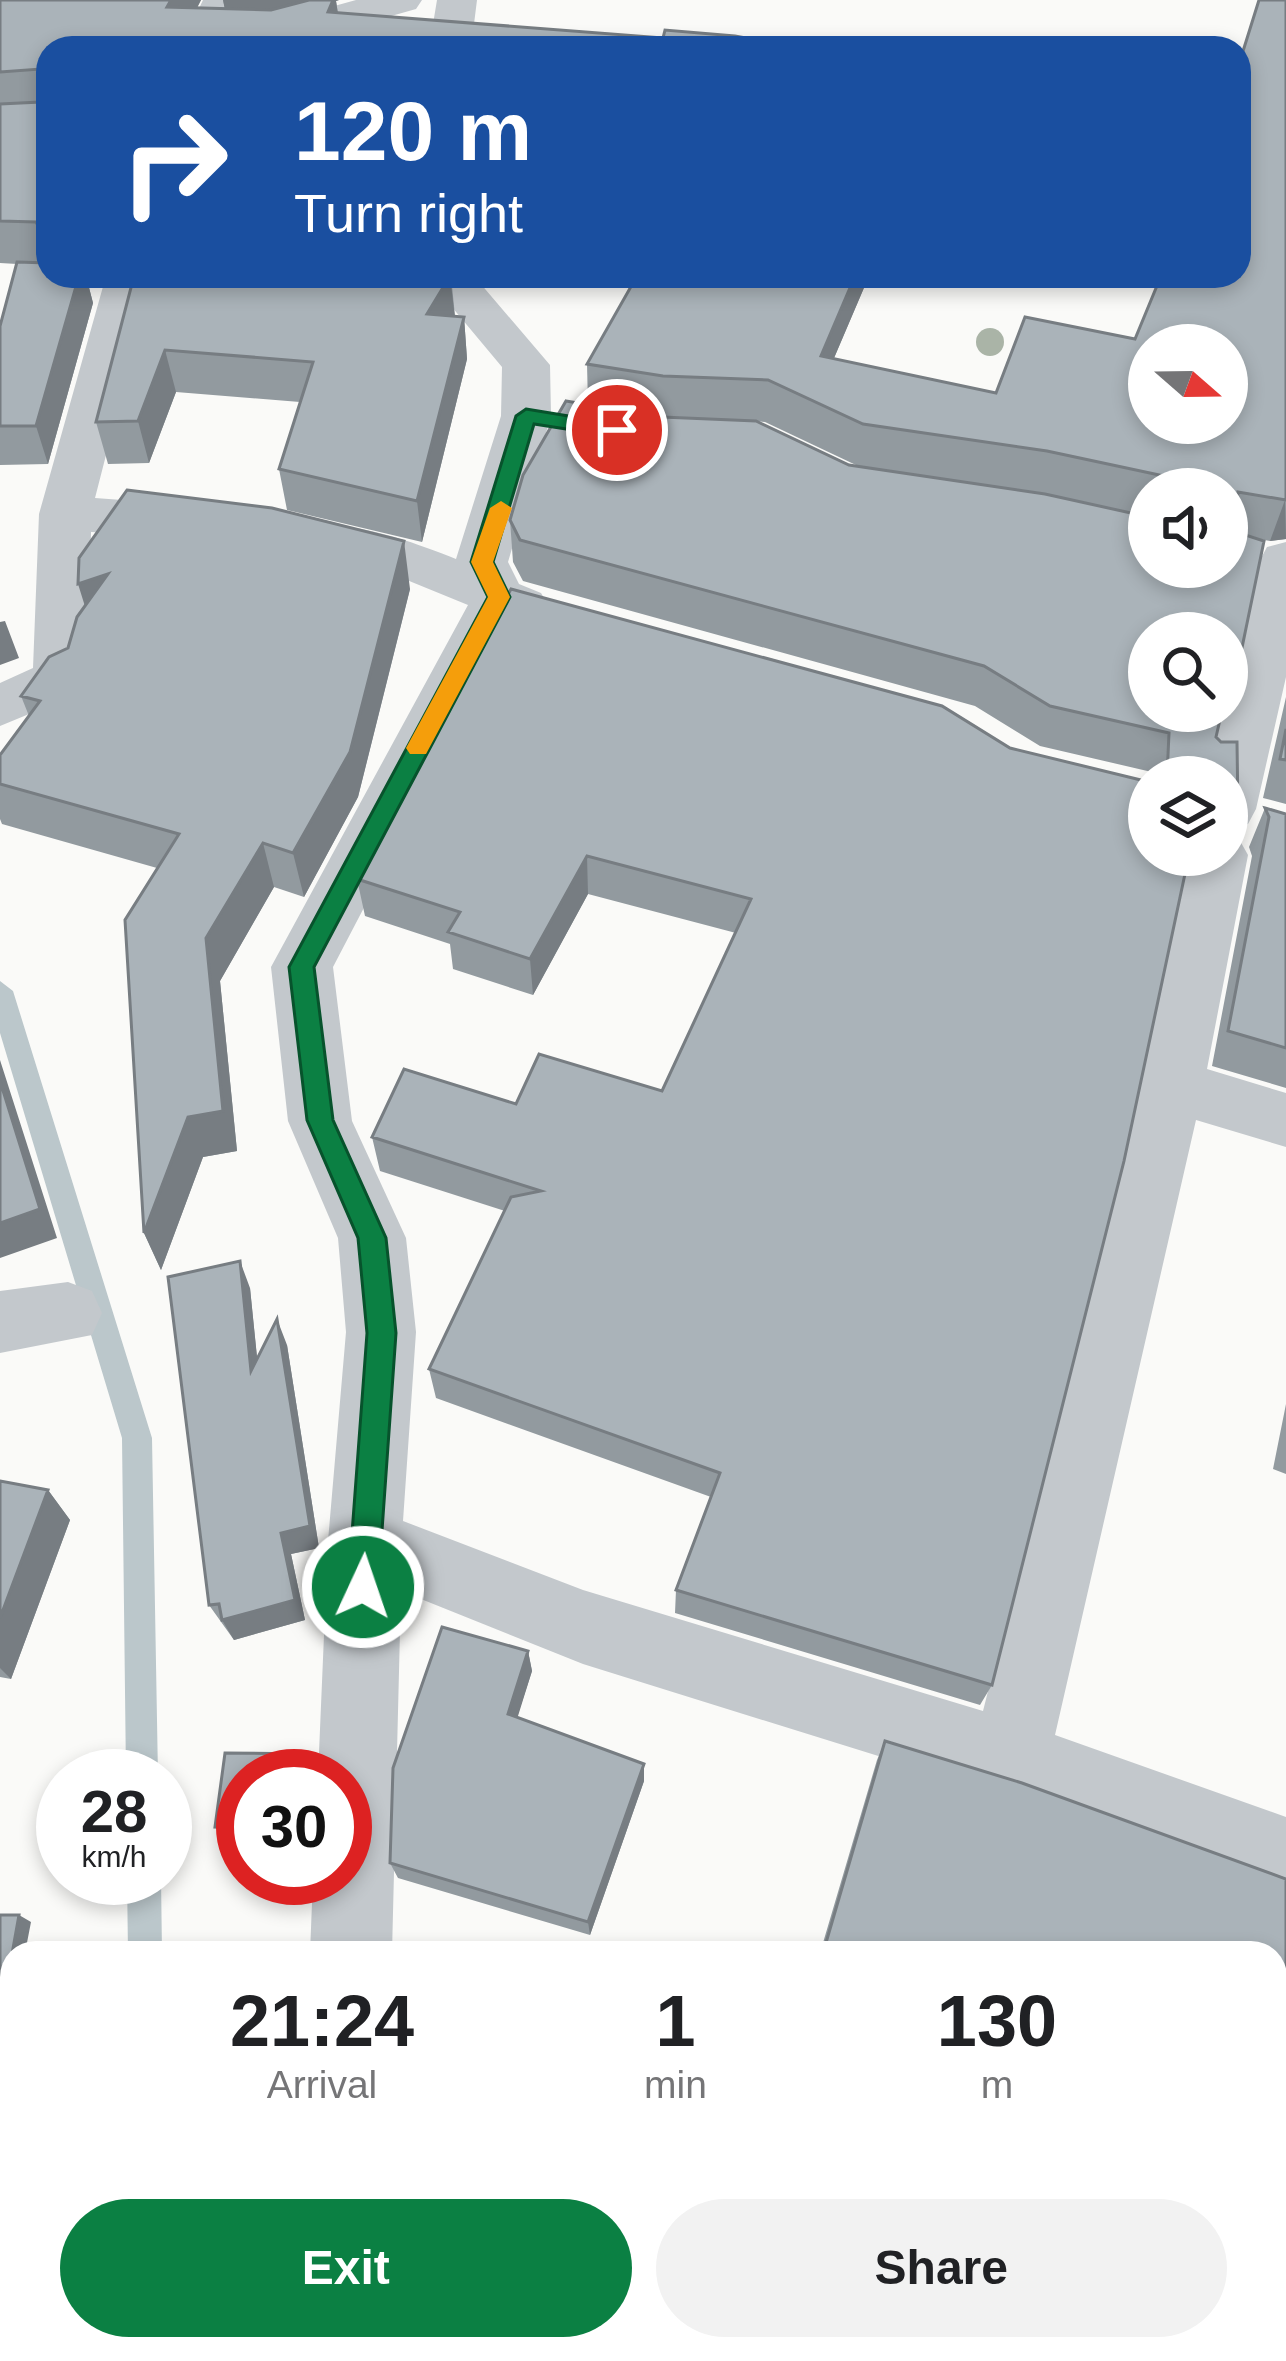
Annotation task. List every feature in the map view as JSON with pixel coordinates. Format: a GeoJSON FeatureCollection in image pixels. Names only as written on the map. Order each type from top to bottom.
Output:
{"type":"FeatureCollection","features":[{"type":"Feature","properties":{"kind":"street"},"geometry":{"type":"LineString","coordinates":[[206,36],[223,0]]}},
{"type":"Feature","properties":{"kind":"street"},"geometry":{"type":"LineString","coordinates":[[274,36],[403,0]]}},
{"type":"Feature","properties":{"kind":"street"},"geometry":{"type":"LineString","coordinates":[[452,36],[458,0]]}},
{"type":"Feature","properties":{"kind":"street"},"geometry":{"type":"LineString","coordinates":[[0,706],[60,680],[65,514],[112,288]]}},
{"type":"Feature","properties":{"kind":"street"},"geometry":{"type":"LineString","coordinates":[[460,288],[526,364],[549,420],[482,562],[499,597]]}},
{"type":"Feature","properties":{"kind":"street"},"geometry":{"type":"LineString","coordinates":[[65,514],[190,518],[408,560],[563,620]]}},
{"type":"Feature","properties":{"kind":"street"},"geometry":{"type":"LineString","coordinates":[[1240,756],[1286,565],[1248,559]]}},
{"type":"Feature","properties":{"kind":"street"},"geometry":{"type":"LineString","coordinates":[[351,1941],[364,1541],[381,1333],[372,1238],[320,1120],[302,967],[499,597]]}},
{"type":"Feature","properties":{"kind":"street"},"geometry":{"type":"LineString","coordinates":[[1248,818],[1286,830]]}},
{"type":"Feature","properties":{"kind":"street"},"geometry":{"type":"LineString","coordinates":[[1010,1758],[1093,1438],[1174,1086],[1214,876]]}},
{"type":"Feature","properties":{"kind":"street"},"geometry":{"type":"LineString","coordinates":[[1174,1086],[1286,1120]]}},
{"type":"Feature","properties":{"kind":"street"},"geometry":{"type":"LineString","coordinates":[[0,1322],[68,1313]]}},
{"type":"Feature","properties":{"kind":"street"},"geometry":{"type":"LineString","coordinates":[[364,1541],[584,1627],[1010,1758],[1286,1857]]}},
{"type":"Feature","properties":{"kind":"building"},"geometry":{"type":"Polygon","coordinates":[[[0,0],[171,0],[167,7],[271,10],[309,0],[333,0],[328,12],[637,36],[36,36],[36,69],[0,72],[0,0]]]}},
{"type":"Feature","properties":{"kind":"building"},"geometry":{"type":"Polygon","coordinates":[[[1259,0],[1286,0],[1286,500],[1248,494],[1248,468],[1128,468],[1047,451],[863,424],[768,380],[663,376],[587,364],[630,288],[850,288],[821,356],[996,393],[1025,317],[1128,338],[1128,444],[1248,444],[1248,324],[1141,324],[1156,288],[1251,288],[1248,36],[1259,0]]]}},
{"type":"Feature","properties":{"kind":"building"},"geometry":{"type":"Polygon","coordinates":[[[665,30],[735,36],[664,36],[665,30]]]}},
{"type":"Feature","properties":{"kind":"building"},"geometry":{"type":"Polygon","coordinates":[[[36,102],[36,222],[0,221],[0,104],[36,102]]]}},
{"type":"Feature","properties":{"kind":"building"},"geometry":{"type":"Polygon","coordinates":[[[17,262],[36,263],[36,288],[76,288],[36,426],[0,426],[0,326],[17,262]]]}},
{"type":"Feature","properties":{"kind":"building"},"geometry":{"type":"Polygon","coordinates":[[[131,288],[443,288],[427,314],[464,317],[417,501],[279,469],[313,362],[165,350],[138,421],[96,422],[131,288]]]}},
{"type":"Feature","properties":{"kind":"building"},"geometry":{"type":"Polygon","coordinates":[[[566,401],[662,417],[756,421],[849,465],[1045,494],[1128,512],[1128,588],[1248,588],[1248,536],[1264,541],[1248,619],[1248,612],[1128,612],[1128,724],[1050,706],[984,666],[520,540],[510,520],[523,475],[566,401]]]}},
{"type":"Feature","properties":{"kind":"building"},"geometry":{"type":"Polygon","coordinates":[[[127,490],[272,508],[404,541],[350,752],[293,853],[263,843],[206,938],[223,1111],[188,1117],[144,1233],[125,920],[179,834],[0,784],[0,755],[40,701],[21,696],[49,657],[68,648],[77,617],[108,574],[78,584],[79,558],[127,490]]]}},
{"type":"Feature","properties":{"kind":"building"},"geometry":{"type":"Polygon","coordinates":[[[511,589],[942,706],[1010,748],[1128,777],[1128,876],[1185,876],[1124,1161],[992,1685],[676,1590],[720,1473],[429,1369],[511,1197],[541,1191],[372,1137],[404,1069],[516,1104],[539,1054],[662,1091],[751,899],[587,856],[530,959],[448,932],[460,912],[357,879],[511,589]]]}},
{"type":"Feature","properties":{"kind":"building"},"geometry":{"type":"Polygon","coordinates":[[[1286,729],[1286,760],[1280,759],[1286,729]]]}},
{"type":"Feature","properties":{"kind":"building"},"geometry":{"type":"Polygon","coordinates":[[[1165,732],[1217,732],[1221,742],[1237,742],[1237,756],[1168,756],[1169,733],[1165,732]]]}},
{"type":"Feature","properties":{"kind":"building"},"geometry":{"type":"Polygon","coordinates":[[[1265,808],[1286,814],[1286,1048],[1228,1031],[1269,817],[1265,808]]]}},
{"type":"Feature","properties":{"kind":"building"},"geometry":{"type":"Polygon","coordinates":[[[0,1081],[40,1209],[0,1223],[0,1081]]]}},
{"type":"Feature","properties":{"kind":"building"},"geometry":{"type":"Polygon","coordinates":[[[240,1261],[251,1371],[277,1319],[310,1526],[281,1533],[295,1600],[222,1620],[219,1604],[209,1605],[168,1277],[240,1261]]]}},
{"type":"Feature","properties":{"kind":"building"},"geometry":{"type":"Polygon","coordinates":[[[0,1481],[48,1490],[0,1618],[0,1481]]]}},
{"type":"Feature","properties":{"kind":"building"},"geometry":{"type":"Polygon","coordinates":[[[442,1627],[528,1651],[508,1714],[644,1764],[588,1922],[390,1863],[393,1768],[442,1627]]]}},
{"type":"Feature","properties":{"kind":"building"},"geometry":{"type":"Polygon","coordinates":[[[885,1741],[1022,1783],[1286,1879],[1286,1941],[827,1941],[885,1741]]]}},
{"type":"Feature","properties":{"kind":"building"},"geometry":{"type":"Polygon","coordinates":[[[0,1915],[19,1915],[14,1941],[0,1941],[0,1915]]]}},
{"type":"Feature","properties":{"kind":"waterway"},"geometry":{"type":"LineString","coordinates":[[0,991],[137,1438],[142,1749]]}},
{"type":"Feature","properties":{"kind":"waterway"},"geometry":{"type":"LineString","coordinates":[[144,1905],[145,1941]]}},
{"type":"Feature","properties":{"kind":"slow traffic"},"geometry":{"type":"LineString","coordinates":[[418,748],[499,597],[482,562],[501,508]]}},
{"type":"Feature","properties":{"kind":"route"},"geometry":{"type":"LineString","coordinates":[[363,1587],[381,1333],[372,1238],[320,1120],[302,967],[499,597],[482,562],[526,416],[617,430]]}}]}
